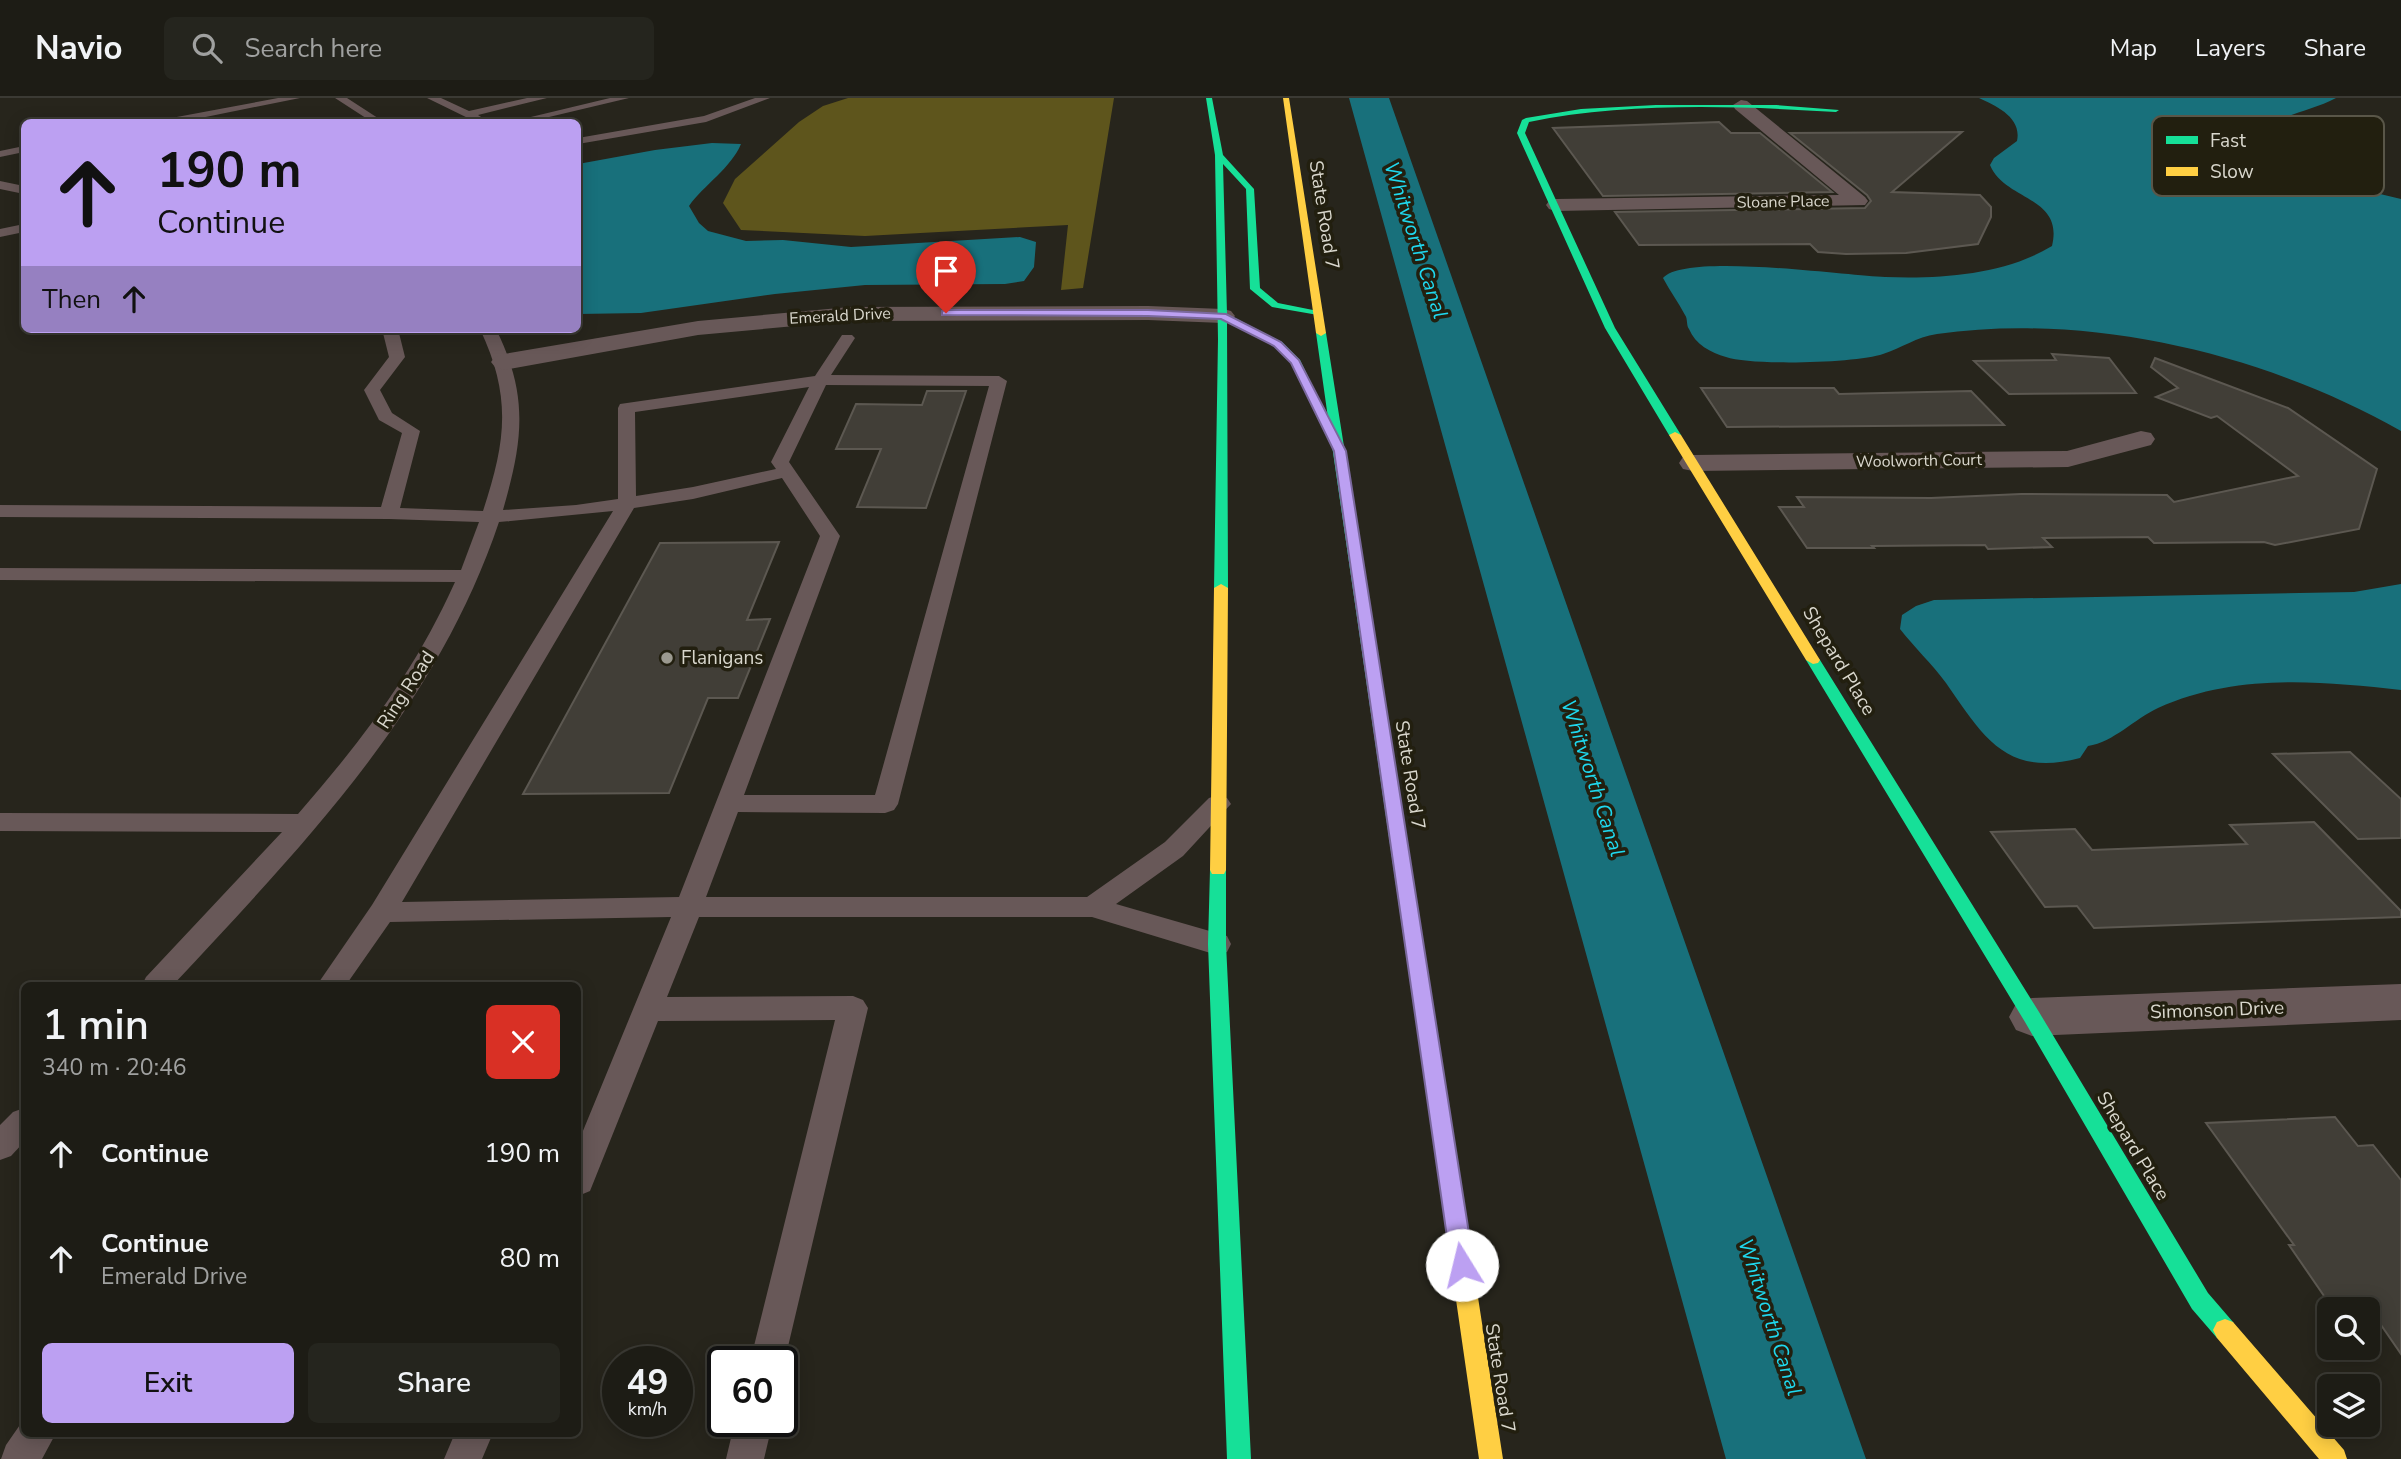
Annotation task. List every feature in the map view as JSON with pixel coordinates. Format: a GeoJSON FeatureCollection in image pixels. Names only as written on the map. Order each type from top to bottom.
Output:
{"type":"FeatureCollection","features":[{"type":"Feature","properties":{"kind":"main road"},"geometry":{"type":"LineString","coordinates":[[1209,98],[1219,155],[1223,328],[1217,944],[1239,1459]]}},
{"type":"Feature","properties":{"kind":"main road","name":"State Road 7"},"geometry":{"type":"LineString","coordinates":[[1286,98],[1491,1459]]}},
{"type":"Feature","properties":{"kind":"main road","name":"Shepard Place"},"geometry":{"type":"LineString","coordinates":[[1836,110],[1741,105],[1587,109],[1527,120],[1521,133],[1610,328],[2032,1017],[2200,1301],[2335,1459]]}},
{"type":"Feature","properties":{"kind":"main road"},"geometry":{"type":"LineString","coordinates":[[1219,155],[1250,189],[1255,289],[1264,302],[1283,310],[1318,312]]}},
{"type":"Feature","properties":{"kind":"main road"},"geometry":{"type":"LineString","coordinates":[[1223,328],[1278,344],[1296,362],[1340,451]]}},
{"type":"Feature","properties":{"kind":"street","name":"Sloane Place"},"geometry":{"type":"LineString","coordinates":[[1556,205],[1858,201],[1741,105]]}},
{"type":"Feature","properties":{"kind":"street","name":"Emerald Drive"},"geometry":{"type":"LineString","coordinates":[[506,374],[698,328],[836,314],[1148,313],[1223,328]]}},
{"type":"Feature","properties":{"kind":"street"},"geometry":{"type":"LineString","coordinates":[[1196,339],[1223,328]]}},
{"type":"Feature","properties":{"kind":"street","name":"Emerald Drive"},"geometry":{"type":"LineString","coordinates":[[506,374],[788,340],[875,338]]}},
{"type":"Feature","properties":{"kind":"street","name":"Woolworth Court"},"geometry":{"type":"LineString","coordinates":[[1693,463],[2068,459],[2141,439]]}},
{"type":"Feature","properties":{"kind":"street","name":"Simonson Drive"},"geometry":{"type":"LineString","coordinates":[[2032,1017],[2401,1002]]}},
{"type":"Feature","properties":{"kind":"lane"},"geometry":{"type":"LineString","coordinates":[[182,119],[295,98]]}},
{"type":"Feature","properties":{"kind":"lane"},"geometry":{"type":"LineString","coordinates":[[340,98],[374,119]]}},
{"type":"Feature","properties":{"kind":"lane"},"geometry":{"type":"LineString","coordinates":[[432,98],[478,119]]}},
{"type":"Feature","properties":{"kind":"lane"},"geometry":{"type":"LineString","coordinates":[[468,114],[542,98]]}},
{"type":"Feature","properties":{"kind":"lane"},"geometry":{"type":"LineString","coordinates":[[529,119],[624,98]]}},
{"type":"Feature","properties":{"kind":"lane"},"geometry":{"type":"LineString","coordinates":[[581,140],[706,119],[765,98]]}},
{"type":"Feature","properties":{"kind":"lane"},"geometry":{"type":"LineString","coordinates":[[0,154],[21,150]]}},
{"type":"Feature","properties":{"kind":"lane"},"geometry":{"type":"LineString","coordinates":[[0,185],[21,189]]}},
{"type":"Feature","properties":{"kind":"lane"},"geometry":{"type":"LineString","coordinates":[[0,233],[21,229]]}},
{"type":"Feature","properties":{"kind":"lane"},"geometry":{"type":"LineString","coordinates":[[389,513],[411,431],[386,416],[372,390],[397,357],[391,333]]}},
{"type":"Feature","properties":{"kind":"lane","name":"Ring Road"},"geometry":{"type":"LineString","coordinates":[[159,982],[306,823],[388,720],[439,639],[469,576],[505,472],[510,414],[506,374],[490,333]]}},
{"type":"Feature","properties":{"kind":"lane"},"geometry":{"type":"LineString","coordinates":[[581,1174],[689,907],[830,536],[780,462],[820,380],[847,338]]}},
{"type":"Feature","properties":{"kind":"lane"},"geometry":{"type":"LineString","coordinates":[[333,982],[382,912],[627,503],[626,408],[820,380],[999,381],[885,804],[729,803]]}},
{"type":"Feature","properties":{"kind":"lane"},"geometry":{"type":"LineString","coordinates":[[0,511],[389,513],[491,517],[627,503],[718,488],[786,472]]}},
{"type":"Feature","properties":{"kind":"lane"},"geometry":{"type":"LineString","coordinates":[[0,574],[469,576]]}},
{"type":"Feature","properties":{"kind":"lane"},"geometry":{"type":"LineString","coordinates":[[1092,907],[1174,849],[1218,804]]}},
{"type":"Feature","properties":{"kind":"lane"},"geometry":{"type":"LineString","coordinates":[[0,822],[306,823]]}},
{"type":"Feature","properties":{"kind":"lane"},"geometry":{"type":"LineString","coordinates":[[382,912],[689,907],[1092,907],[1217,944]]}},
{"type":"Feature","properties":{"kind":"lane"},"geometry":{"type":"LineString","coordinates":[[648,1009],[853,1008],[772,1346]]}},
{"type":"Feature","properties":{"kind":"lane"},"geometry":{"type":"LineString","coordinates":[[0,1146],[21,1125]]}},
{"type":"Feature","properties":{"kind":"lane"},"geometry":{"type":"LineString","coordinates":[[20,1459],[34,1437]]}},
{"type":"Feature","properties":{"kind":"lane"},"geometry":{"type":"LineString","coordinates":[[463,1459],[472,1437]]}},
{"type":"Feature","properties":{"kind":"lane"},"geometry":{"type":"LineString","coordinates":[[745,1459],[750,1437]]}},
{"type":"Feature","properties":{"kind":"shaded area"},"geometry":{"type":"Polygon","coordinates":[[[848,98],[1114,98],[1083,288],[1061,290],[1068,225],[865,236],[741,230],[723,203],[735,179],[799,122],[823,106],[848,98]]]}},
{"type":"Feature","properties":{"kind":"water","name":"Whitworth Canal"},"geometry":{"type":"Polygon","coordinates":[[[1349,98],[1389,98],[1866,1459],[1726,1459],[1349,98]]]}},
{"type":"Feature","properties":{"kind":"water"},"geometry":{"type":"Polygon","coordinates":[[[1979,98],[2336,98],[2289,116],[2152,116],[2152,196],[2384,195],[2401,199],[2401,431],[2349,404],[2236,361],[2177,346],[2116,335],[2056,329],[1996,329],[1937,334],[1870,357],[1805,362],[1739,360],[1715,353],[1695,339],[1686,317],[1663,278],[1677,270],[1733,266],[1885,277],[1950,276],[2014,263],[2052,246],[2053,230],[2049,217],[2042,208],[1997,177],[1990,165],[1994,158],[2017,141],[2016,126],[2000,109],[1979,98]]]}},
{"type":"Feature","properties":{"kind":"water"},"geometry":{"type":"Polygon","coordinates":[[[712,143],[741,144],[731,161],[689,206],[699,223],[708,231],[746,241],[783,240],[851,247],[1020,237],[1036,242],[1034,267],[1024,281],[1005,284],[865,285],[775,294],[641,313],[581,314],[581,163],[712,143]]]}},
{"type":"Feature","properties":{"kind":"water"},"geometry":{"type":"Polygon","coordinates":[[[2401,584],[2401,690],[2278,682],[2217,689],[2158,708],[2107,740],[2088,746],[2080,758],[2055,763],[2033,762],[2015,757],[1999,748],[1972,720],[1941,676],[1900,629],[1902,615],[1916,606],[1934,600],[2354,592],[2401,584]]]}},
{"type":"Feature","properties":{"kind":"building"},"geometry":{"type":"Polygon","coordinates":[[[1719,122],[1731,133],[1760,133],[1832,192],[1603,196],[1553,128],[1719,122]]]}},
{"type":"Feature","properties":{"kind":"building"},"geometry":{"type":"Polygon","coordinates":[[[1962,132],[1892,192],[1980,195],[1991,207],[1991,217],[1978,244],[1906,253],[1846,254],[1818,252],[1810,244],[1639,245],[1615,212],[1865,208],[1871,201],[1867,195],[1790,133],[1962,132]]]}},
{"type":"Feature","properties":{"kind":"building"},"geometry":{"type":"Polygon","coordinates":[[[2052,354],[2109,358],[2136,393],[2009,394],[1974,361],[2056,360],[2052,354]]]}},
{"type":"Feature","properties":{"kind":"building"},"geometry":{"type":"Polygon","coordinates":[[[2155,358],[2288,408],[2377,469],[2359,529],[2275,545],[2264,542],[2154,543],[2148,537],[2043,538],[2052,547],[1988,549],[1985,545],[1807,548],[1779,507],[1804,507],[1797,497],[1931,498],[2021,494],[2167,495],[2174,502],[2298,476],[2217,416],[2211,418],[2156,397],[2178,388],[2151,367],[2155,358]]]}},
{"type":"Feature","properties":{"kind":"building"},"geometry":{"type":"Polygon","coordinates":[[[1701,388],[1834,388],[1839,394],[1971,391],[2004,425],[1727,427],[1701,388]]]}},
{"type":"Feature","properties":{"kind":"building"},"geometry":{"type":"Polygon","coordinates":[[[927,391],[966,391],[926,508],[857,507],[881,449],[836,449],[856,404],[922,405],[927,391]]]}},
{"type":"Feature","properties":{"kind":"building"},"geometry":{"type":"Polygon","coordinates":[[[779,542],[747,620],[770,619],[738,698],[708,698],[669,793],[523,794],[660,543],[779,542]]]}},
{"type":"Feature","properties":{"kind":"building"},"geometry":{"type":"Polygon","coordinates":[[[2350,752],[2401,799],[2401,838],[2358,839],[2273,754],[2350,752]]]}},
{"type":"Feature","properties":{"kind":"building"},"geometry":{"type":"Polygon","coordinates":[[[2314,822],[2401,911],[2401,917],[2094,928],[2077,906],[2045,907],[1991,832],[2075,829],[2092,850],[2247,844],[2230,825],[2314,822]]]}},
{"type":"Feature","properties":{"kind":"building"},"geometry":{"type":"Polygon","coordinates":[[[2335,1117],[2358,1146],[2373,1145],[2401,1180],[2401,1354],[2380,1324],[2380,1297],[2325,1297],[2289,1245],[2294,1245],[2206,1123],[2335,1117]]]}},
{"type":"Feature","properties":{"kind":"traffic: fast"},"geometry":{"type":"LineString","coordinates":[[1209,98],[1219,155],[1223,339],[1221,588]]}},
{"type":"Feature","properties":{"kind":"traffic: fast"},"geometry":{"type":"LineString","coordinates":[[1675,435],[1610,328],[1521,133],[1526,120],[1581,111],[1638,108],[1756,107],[1836,110]]}},
{"type":"Feature","properties":{"kind":"traffic: fast"},"geometry":{"type":"LineString","coordinates":[[1219,155],[1250,189],[1255,289],[1275,305],[1318,312]]}},
{"type":"Feature","properties":{"kind":"traffic: fast"},"geometry":{"type":"LineString","coordinates":[[1223,316],[1278,344],[1296,362],[1323,418]]}},
{"type":"Feature","properties":{"kind":"traffic: fast"},"geometry":{"type":"LineString","coordinates":[[1321,333],[1433,1071]]}},
{"type":"Feature","properties":{"kind":"traffic: fast"},"geometry":{"type":"LineString","coordinates":[[1813,660],[2032,1017],[2200,1301],[2225,1330]]}},
{"type":"Feature","properties":{"kind":"traffic: fast"},"geometry":{"type":"LineString","coordinates":[[1218,870],[1217,944],[1239,1459]]}},
{"type":"Feature","properties":{"kind":"traffic: slow"},"geometry":{"type":"LineString","coordinates":[[1286,98],[1321,333]]}},
{"type":"Feature","properties":{"kind":"traffic: slow"},"geometry":{"type":"LineString","coordinates":[[1675,435],[1813,660]]}},
{"type":"Feature","properties":{"kind":"traffic: slow"},"geometry":{"type":"LineString","coordinates":[[1218,870],[1221,588]]}},
{"type":"Feature","properties":{"kind":"traffic: slow"},"geometry":{"type":"LineString","coordinates":[[1433,1071],[1491,1459]]}},
{"type":"Feature","properties":{"kind":"traffic: slow"},"geometry":{"type":"LineString","coordinates":[[2225,1330],[2335,1459]]}},
{"type":"Feature","properties":{"kind":"place","name":"Flanigans"},"geometry":{"type":"Point","coordinates":[667,658]}},
{"type":"Feature","properties":{"kind":"route"},"geometry":{"type":"LineString","coordinates":[[946,313],[1148,313],[1223,316],[1278,344],[1296,362],[1340,451],[1462,1265]]}}]}
